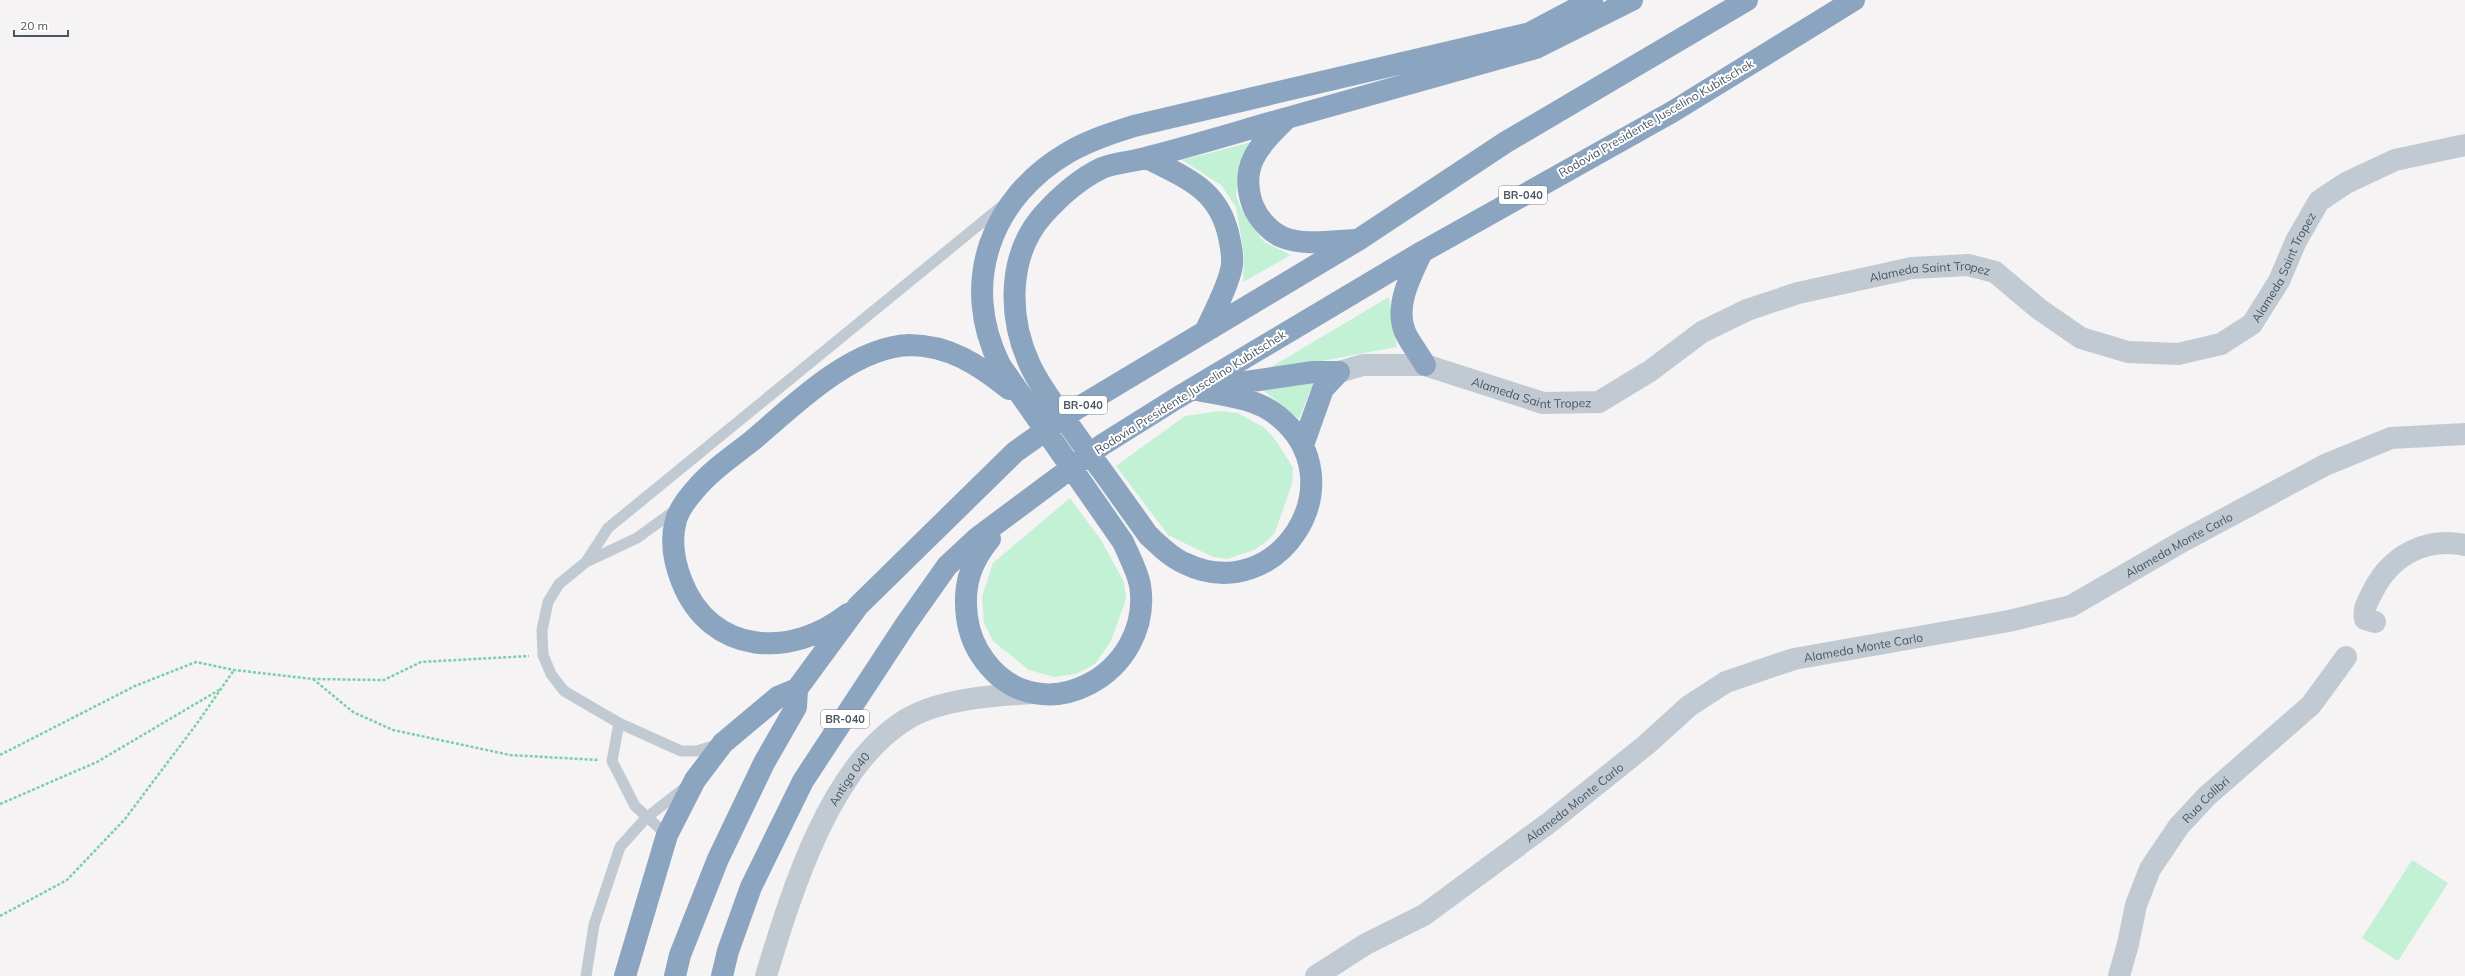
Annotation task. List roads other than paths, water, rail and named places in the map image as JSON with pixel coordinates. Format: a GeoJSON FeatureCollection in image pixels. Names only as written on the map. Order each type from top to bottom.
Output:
{"type":"FeatureCollection","features":[{"type":"Feature","properties":{"kind":"highway"},"geometry":{"type":"LineString","coordinates":[[1034,495],[975,559],[966,584],[965,598],[968,626],[981,655],[990,667],[1010,684],[1034,693],[1067,693],[1100,678],[1123,658],[1135,632],[1141,599],[1135,569],[1123,542],[1021,398],[994,353],[982,315],[981,283],[986,256],[998,226],[1024,188],[1044,170],[1070,151],[1115,132],[1530,33],[1592,0]]}},
{"type":"Feature","properties":{"kind":"highway"},"geometry":{"type":"LineString","coordinates":[[1185,394],[1241,398],[1260,405],[1278,416],[1303,445],[1310,463],[1312,485],[1310,502],[1301,524],[1289,543],[1272,558],[1249,570],[1236,573],[1203,569],[1184,563],[1148,535],[1038,381],[1024,350],[1015,317],[1015,281],[1025,243],[1036,223],[1068,189],[1104,167],[1147,158],[1536,48],[1632,0]]}},
{"type":"Feature","properties":{"kind":"highway","name":"BR-040"},"geometry":{"type":"LineString","coordinates":[[797,689],[858,606],[1015,452],[1076,410],[1358,240],[1506,142],[1747,0]]}},
{"type":"Feature","properties":{"kind":"highway","name":"Rodovia Presidente Juscelino Kubitschek"},"geometry":{"type":"LineString","coordinates":[[722,976],[728,951],[751,887],[803,781],[906,624],[947,566],[977,538],[1102,445],[1185,394],[1422,252],[1672,112],[1854,0]]}},
{"type":"Feature","properties":{"kind":"highway"},"geometry":{"type":"LineString","coordinates":[[1287,118],[1263,144],[1250,167],[1248,190],[1260,218],[1273,232],[1293,240],[1358,240]]}},
{"type":"Feature","properties":{"kind":"highway"},"geometry":{"type":"LineString","coordinates":[[1147,158],[1196,183],[1216,202],[1223,217],[1232,252],[1232,269],[1205,332]]}},
{"type":"Feature","properties":{"kind":"highway"},"geometry":{"type":"LineString","coordinates":[[1422,252],[1408,281],[1403,301],[1403,320],[1406,333],[1425,365]]}},
{"type":"Feature","properties":{"kind":"highway"},"geometry":{"type":"LineString","coordinates":[[858,606],[844,618],[813,634],[777,644],[751,643],[718,630],[698,612],[691,601],[675,559],[674,532],[677,518],[685,503],[707,478],[819,385],[853,364],[886,350],[907,345],[922,346],[951,352],[980,366],[1021,398]]}},
{"type":"Feature","properties":{"kind":"highway"},"geometry":{"type":"LineString","coordinates":[[1185,394],[1313,372],[1339,372]]}},
{"type":"Feature","properties":{"kind":"highway"},"geometry":{"type":"LineString","coordinates":[[1303,445],[1323,388],[1339,372]]}},
{"type":"Feature","properties":{"kind":"highway"},"geometry":{"type":"LineString","coordinates":[[625,976],[667,835],[695,780],[723,743],[778,697],[797,689],[796,707],[764,763],[718,859],[680,955],[675,976]]}},
{"type":"Feature","properties":{"kind":"street","name":"Alameda Saint Tropez"},"geometry":{"type":"LineString","coordinates":[[1339,372],[1363,365],[1425,365],[1543,403],[1599,402],[1650,371],[1702,332],[1747,310],[1798,293],[1912,268],[1968,265],[1996,272],[2038,308],[2081,338],[2128,352],[2178,354],[2221,344],[2252,324],[2279,282],[2296,241],[2319,201],[2346,183],[2395,160],[2465,145]]}},
{"type":"Feature","properties":{"kind":"street","name":"Alameda Monte Carlo"},"geometry":{"type":"LineString","coordinates":[[1316,976],[1366,944],[1424,915],[1556,817],[1646,745],[1689,706],[1726,682],[1794,659],[2009,621],[2071,606],[2183,541],[2325,465],[2391,438],[2465,434]]}},
{"type":"Feature","properties":{"kind":"street"},"geometry":{"type":"LineString","coordinates":[[2375,622],[2365,619],[2363,610],[2380,578],[2400,556],[2426,545],[2450,542],[2465,545]]}},
{"type":"Feature","properties":{"kind":"street","name":"Rua Colibri"},"geometry":{"type":"LineString","coordinates":[[2119,976],[2128,944],[2136,904],[2150,869],[2178,826],[2207,796],[2311,705],[2346,657]]}},
{"type":"Feature","properties":{"kind":"street","name":"Antiga 040"},"geometry":{"type":"LineString","coordinates":[[766,976],[794,884],[831,809],[859,763],[907,719],[927,709],[1002,695],[1034,693]]}},
{"type":"Feature","properties":{"kind":"lane"},"geometry":{"type":"LineString","coordinates":[[586,562],[608,528],[1024,188]]}},
{"type":"Feature","properties":{"kind":"lane"},"geometry":{"type":"LineString","coordinates":[[685,503],[637,538],[586,562],[559,584],[548,602],[542,630],[543,655],[551,674],[564,691],[619,723],[681,751],[697,751],[723,743]]}},
{"type":"Feature","properties":{"kind":"lane"},"geometry":{"type":"LineString","coordinates":[[619,723],[612,761],[635,806],[646,818],[667,835]]}},
{"type":"Feature","properties":{"kind":"lane"},"geometry":{"type":"LineString","coordinates":[[586,976],[594,925],[620,847],[646,818],[695,780]]}}]}
